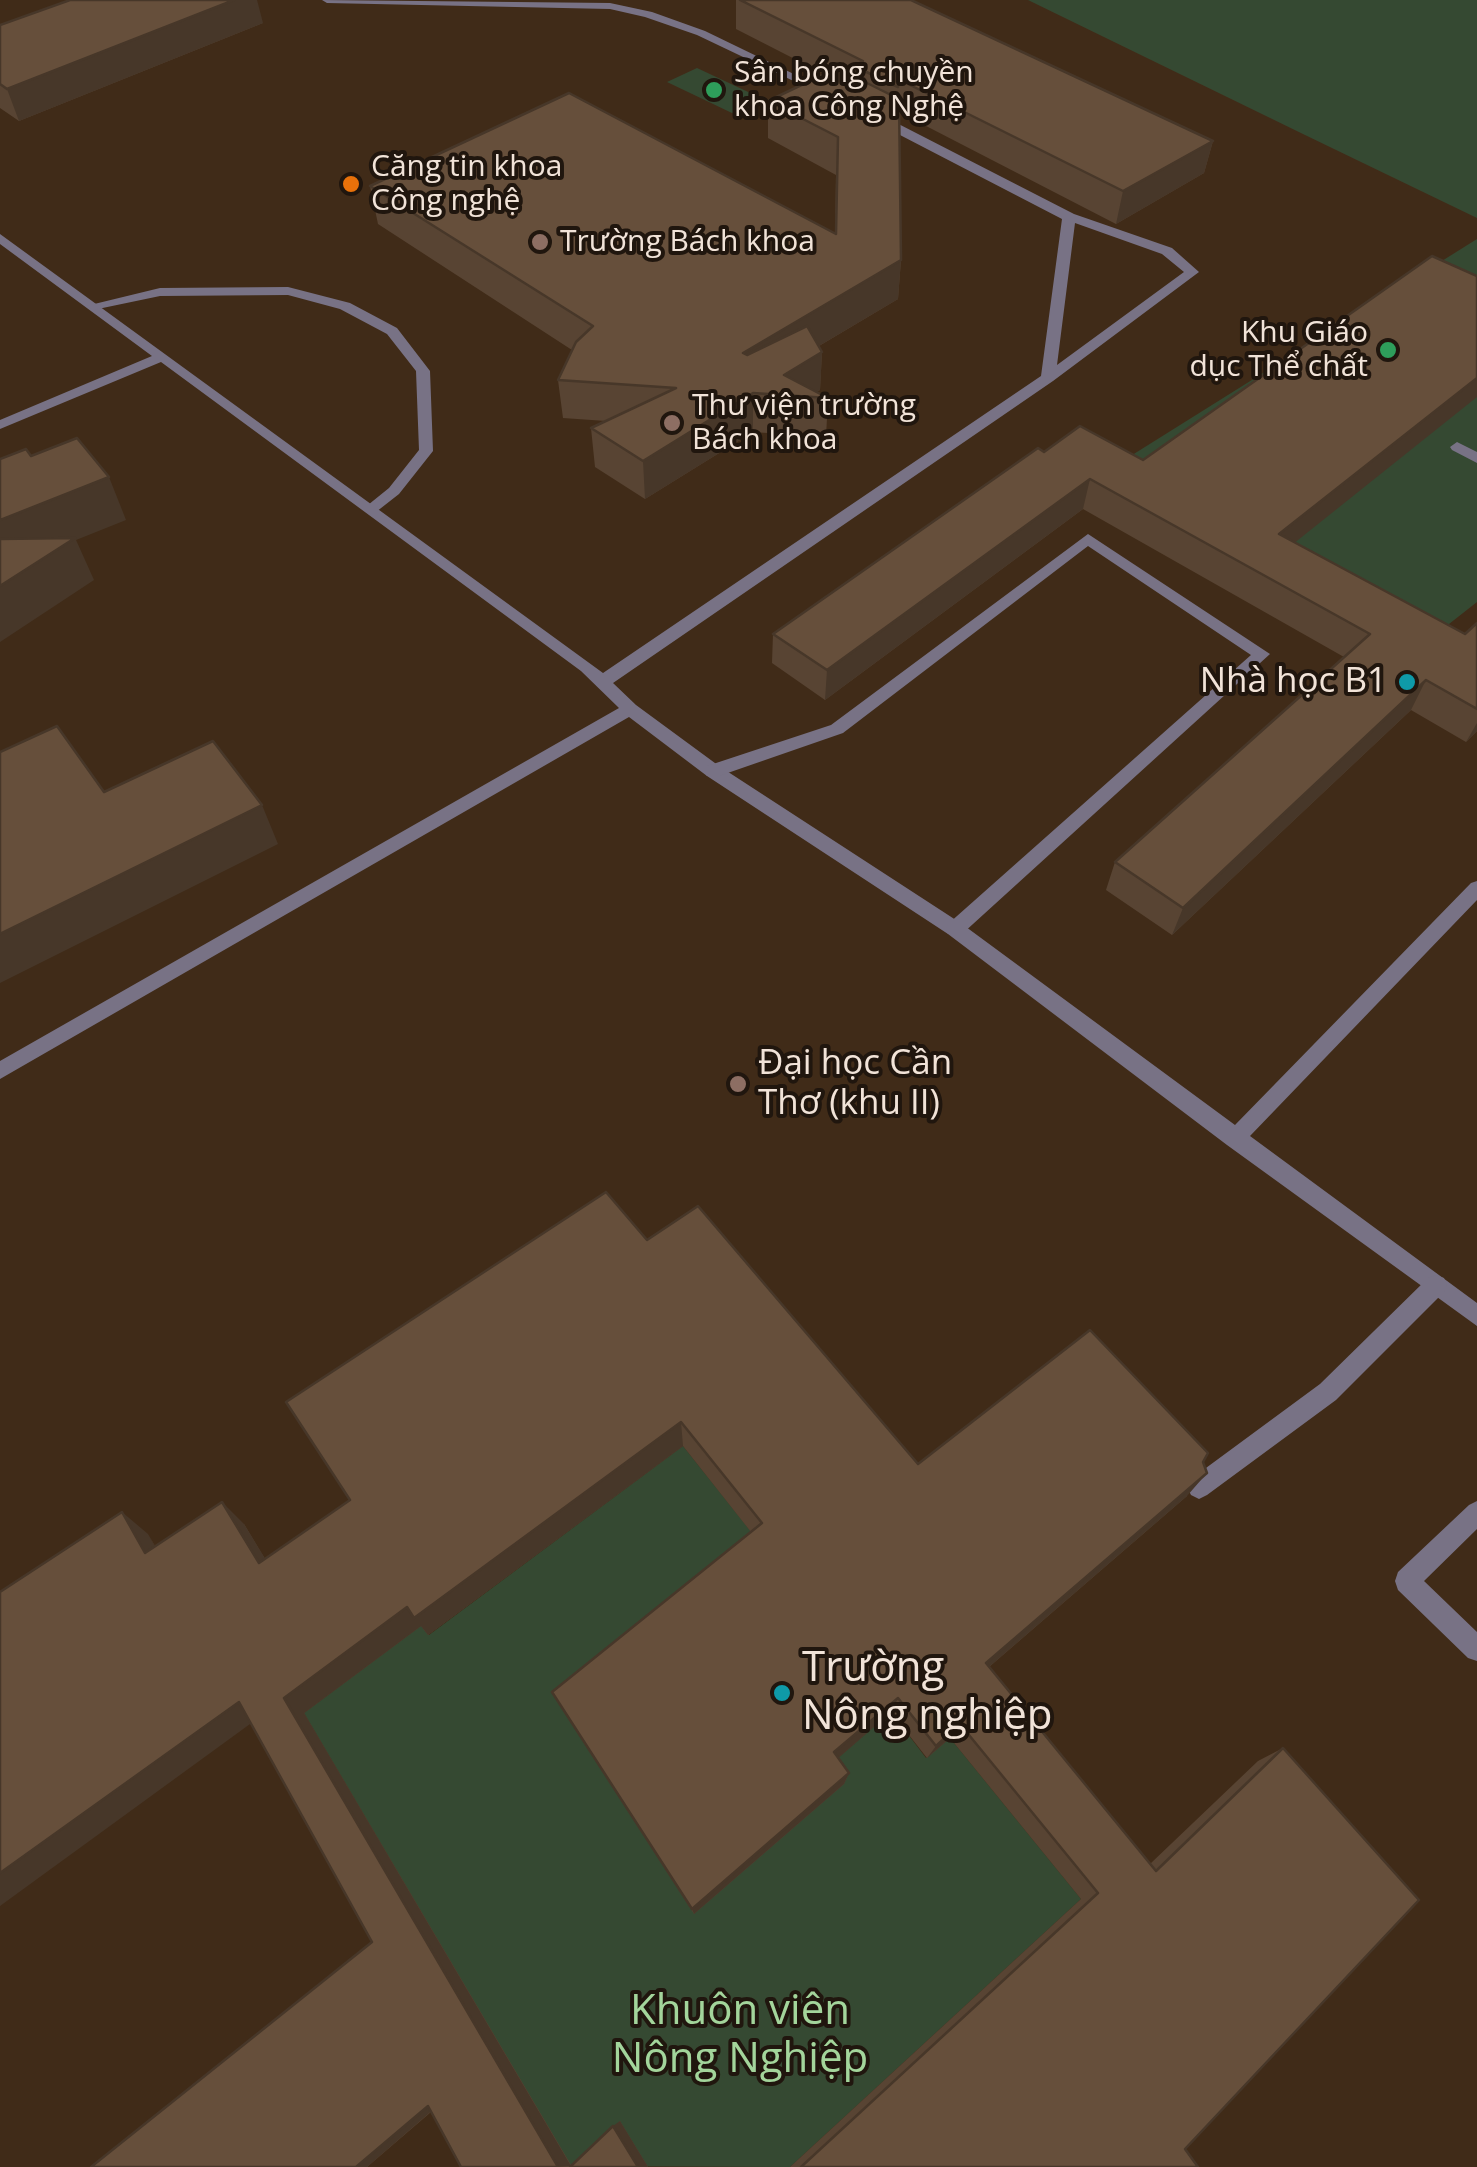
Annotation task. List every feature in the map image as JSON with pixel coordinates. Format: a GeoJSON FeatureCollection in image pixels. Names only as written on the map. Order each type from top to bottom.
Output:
{"type":"FeatureCollection","features":[{"type":"Feature","properties":{"kind":"street"},"geometry":{"type":"LineString","coordinates":[[326,0],[610,6],[648,14],[702,34],[840,100]]}},
{"type":"Feature","properties":{"kind":"street"},"geometry":{"type":"LineString","coordinates":[[602,682],[1048,378],[1192,272],[1167,251],[1069,218],[858,109]]}},
{"type":"Feature","properties":{"kind":"street"},"geometry":{"type":"LineString","coordinates":[[1048,378],[1069,218]]}},
{"type":"Feature","properties":{"kind":"street"},"geometry":{"type":"LineString","coordinates":[[0,238],[371,509],[602,682],[630,709],[713,771],[956,928],[1234,1139],[1477,1316]]}},
{"type":"Feature","properties":{"kind":"street"},"geometry":{"type":"LineString","coordinates":[[93,306],[160,292],[288,291],[345,306],[392,331],[423,370],[426,451],[394,490],[371,509]]}},
{"type":"Feature","properties":{"kind":"street"},"geometry":{"type":"LineString","coordinates":[[0,425],[162,357]]}},
{"type":"Feature","properties":{"kind":"street"},"geometry":{"type":"LineString","coordinates":[[1457,448],[1477,458]]}},
{"type":"Feature","properties":{"kind":"street"},"geometry":{"type":"LineString","coordinates":[[713,771],[837,729],[1088,539],[1262,654],[956,928]]}},
{"type":"Feature","properties":{"kind":"street"},"geometry":{"type":"LineString","coordinates":[[0,1071],[630,709]]}},
{"type":"Feature","properties":{"kind":"street"},"geometry":{"type":"LineString","coordinates":[[1234,1139],[1477,888]]}},
{"type":"Feature","properties":{"kind":"street"},"geometry":{"type":"LineString","coordinates":[[1198,1487],[1328,1392],[1436,1285]]}},
{"type":"Feature","properties":{"kind":"street"},"geometry":{"type":"LineString","coordinates":[[1477,1513],[1407,1581],[1477,1649]]}},
{"type":"Feature","properties":{"kind":"green space"},"geometry":{"type":"Polygon","coordinates":[[[1028,0],[1477,0],[1477,218],[1303,134],[1028,0]]]}},
{"type":"Feature","properties":{"kind":"green space","name":"Sân bóng chuyền khoa Công Nghệ"},"geometry":{"type":"Polygon","coordinates":[[[697,68],[761,98],[732,113],[667,82],[697,68]]]}},
{"type":"Feature","properties":{"kind":"green space","name":"Khu Giáo dục Thể chất"},"geometry":{"type":"Polygon","coordinates":[[[1477,239],[1477,602],[1435,635],[1121,462],[1477,239]]]}},
{"type":"Feature","properties":{"kind":"green space","name":"Khuôn viên Nông Nghiệp"},"geometry":{"type":"Polygon","coordinates":[[[683,1446],[834,1636],[830,1765],[891,1712],[926,1758],[950,1738],[1081,1899],[790,2167],[571,2166],[304,1713],[422,1625],[429,1635],[683,1446]]]}},
{"type":"Feature","properties":{"kind":"building"},"geometry":{"type":"Polygon","coordinates":[[[70,0],[234,0],[7,89],[0,84],[0,25],[70,0]]]}},
{"type":"Feature","properties":{"kind":"building"},"geometry":{"type":"Polygon","coordinates":[[[740,0],[911,0],[1213,141],[1123,191],[898,79],[898,87],[854,66],[863,61],[740,0]]]}},
{"type":"Feature","properties":{"kind":"building"},"geometry":{"type":"Polygon","coordinates":[[[837,68],[899,99],[901,260],[743,353],[747,355],[807,326],[822,352],[784,375],[828,398],[753,393],[643,461],[591,428],[676,388],[558,380],[576,342],[593,326],[370,186],[569,93],[836,234],[838,137],[768,101],[837,68]]]}},
{"type":"Feature","properties":{"kind":"building"},"geometry":{"type":"Polygon","coordinates":[[[1432,256],[1477,276],[1477,378],[1279,534],[1465,634],[1477,623],[1477,709],[1426,680],[1183,908],[1115,862],[1370,634],[1090,479],[827,670],[773,634],[1038,448],[1044,452],[1080,426],[1143,460],[1432,256]]]}},
{"type":"Feature","properties":{"kind":"building"},"geometry":{"type":"Polygon","coordinates":[[[77,438],[109,477],[0,520],[0,459],[26,449],[31,456],[77,438]]]}},
{"type":"Feature","properties":{"kind":"building"},"geometry":{"type":"Polygon","coordinates":[[[75,538],[0,586],[0,539],[75,538]]]}},
{"type":"Feature","properties":{"kind":"building"},"geometry":{"type":"Polygon","coordinates":[[[57,726],[104,792],[213,741],[262,805],[0,934],[0,752],[57,726]]]}},
{"type":"Feature","properties":{"kind":"building","name":"Trường Nông nghiệp"},"geometry":{"type":"Polygon","coordinates":[[[606,1192],[647,1240],[698,1206],[918,1464],[1090,1330],[1208,1453],[1203,1462],[1207,1473],[986,1663],[1156,1871],[1283,1748],[1419,1900],[1185,2149],[1198,2167],[801,2167],[1098,1893],[960,1724],[936,1746],[898,1698],[834,1752],[849,1773],[692,1909],[552,1692],[762,1523],[681,1422],[414,1618],[407,1607],[284,1698],[558,2167],[461,2167],[428,2106],[356,2167],[91,2167],[372,1942],[239,1702],[0,1873],[0,1592],[122,1512],[145,1553],[222,1502],[259,1563],[350,1500],[286,1402],[606,1192]]]}},
{"type":"Feature","properties":{"kind":"building"},"geometry":{"type":"Polygon","coordinates":[[[613,2126],[638,2167],[570,2167],[613,2126]]]}},
{"type":"Feature","properties":{"kind":"place","name":"Sân bóng chuyền khoa Công Nghệ"},"geometry":{"type":"Point","coordinates":[714,90]}},
{"type":"Feature","properties":{"kind":"place","name":"Căng tin khoa Công nghệ"},"geometry":{"type":"Point","coordinates":[351,184]}},
{"type":"Feature","properties":{"kind":"place","name":"Trường Bách khoa"},"geometry":{"type":"Point","coordinates":[540,242]}},
{"type":"Feature","properties":{"kind":"place","name":"Khu Giáo dục Thể chất"},"geometry":{"type":"Point","coordinates":[1388,350]}},
{"type":"Feature","properties":{"kind":"place","name":"Thư viện trường Bách khoa"},"geometry":{"type":"Point","coordinates":[672,423]}},
{"type":"Feature","properties":{"kind":"place","name":"Nhà học B1"},"geometry":{"type":"Point","coordinates":[1407,682]}},
{"type":"Feature","properties":{"kind":"place","name":"Đại học Cần Thơ (khu II)"},"geometry":{"type":"Point","coordinates":[738,1084]}},
{"type":"Feature","properties":{"kind":"place","name":"Trường Nông nghiệp"},"geometry":{"type":"Point","coordinates":[782,1693]}}]}
